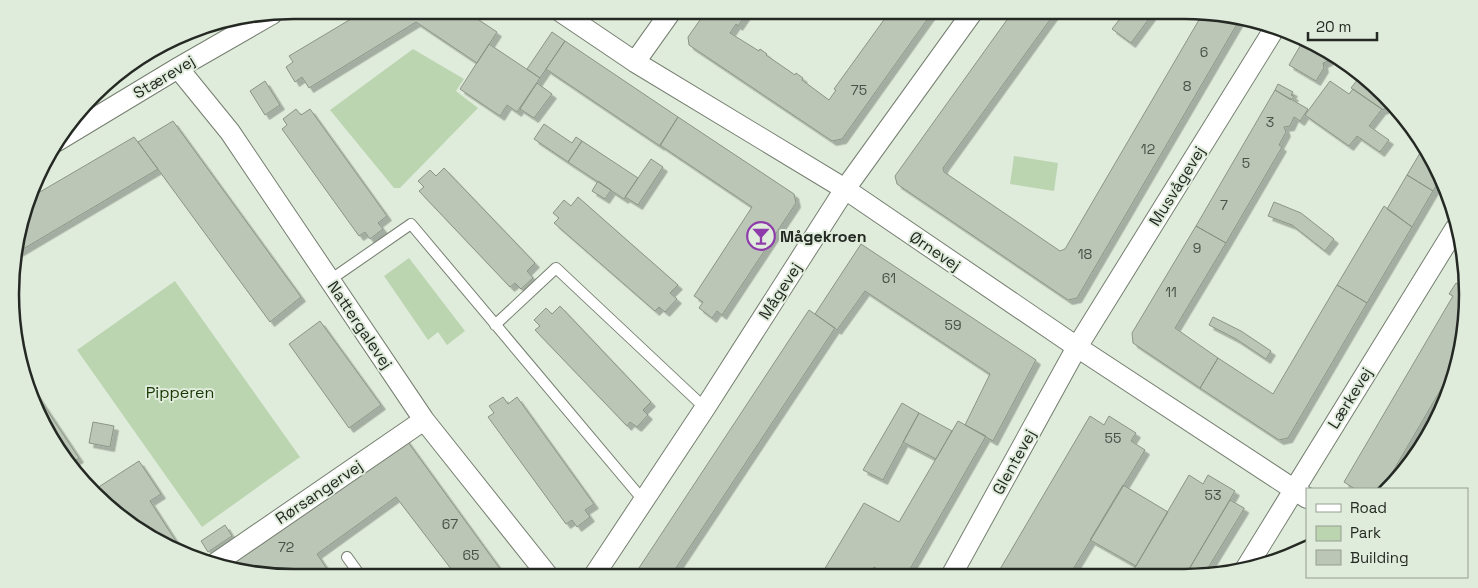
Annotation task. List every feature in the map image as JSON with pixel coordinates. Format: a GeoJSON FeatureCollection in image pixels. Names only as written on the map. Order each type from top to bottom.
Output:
{"type":"FeatureCollection","features":[{"type":"Feature","properties":{"kind":"street","name":"Ørnevej"},"geometry":{"type":"LineString","coordinates":[[571,19],[635,62],[845,189],[1077,347],[1300,494]]}},
{"type":"Feature","properties":{"kind":"street"},"geometry":{"type":"LineString","coordinates":[[635,62],[666,19]]}},
{"type":"Feature","properties":{"kind":"street","name":"Mågevej"},"geometry":{"type":"LineString","coordinates":[[598,569],[705,408],[845,189],[968,19]]}},
{"type":"Feature","properties":{"kind":"street","name":"Stærevej"},"geometry":{"type":"LineString","coordinates":[[71,132],[260,21]]}},
{"type":"Feature","properties":{"kind":"street","name":"Musvågevej"},"geometry":{"type":"LineString","coordinates":[[1077,347],[1272,33]]}},
{"type":"Feature","properties":{"kind":"street","name":"Nattergalevej"},"geometry":{"type":"LineString","coordinates":[[178,68],[230,132],[424,420],[543,569]]}},
{"type":"Feature","properties":{"kind":"street","name":"Lærkevej"},"geometry":{"type":"LineString","coordinates":[[1256,560],[1300,494],[1452,233]]}},
{"type":"Feature","properties":{"kind":"street","name":"Glentevej"},"geometry":{"type":"LineString","coordinates":[[955,569],[1077,347]]}},
{"type":"Feature","properties":{"kind":"street","name":"Rørsangervej"},"geometry":{"type":"LineString","coordinates":[[221,559],[424,420]]}},
{"type":"Feature","properties":{"kind":"lane"},"geometry":{"type":"LineString","coordinates":[[330,280],[411,224],[644,500]]}},
{"type":"Feature","properties":{"kind":"lane"},"geometry":{"type":"LineString","coordinates":[[495,324],[556,268],[705,408]]}},
{"type":"Feature","properties":{"kind":"lane"},"geometry":{"type":"LineString","coordinates":[[347,557],[356,569]]}},
{"type":"Feature","properties":{"kind":"green space"},"geometry":{"type":"Polygon","coordinates":[[[413,49],[464,79],[456,91],[478,108],[400,188],[394,188],[330,110],[413,49]]]}},
{"type":"Feature","properties":{"kind":"green space"},"geometry":{"type":"Polygon","coordinates":[[[1014,156],[1058,163],[1054,191],[1010,184],[1014,156]]]}},
{"type":"Feature","properties":{"kind":"green space"},"geometry":{"type":"Polygon","coordinates":[[[409,258],[465,331],[447,345],[438,332],[428,340],[384,276],[409,258]]]}},
{"type":"Feature","properties":{"kind":"green space","name":"Pipperen"},"geometry":{"type":"Polygon","coordinates":[[[175,281],[300,457],[202,527],[77,350],[175,281]]]}},
{"type":"Feature","properties":{"kind":"building"},"geometry":{"type":"Polygon","coordinates":[[[351,19],[478,19],[497,32],[477,63],[416,22],[309,88],[302,77],[295,82],[286,67],[293,62],[289,56],[351,19]]]}},
{"type":"Feature","properties":{"kind":"building"},"geometry":{"type":"Polygon","coordinates":[[[701,19],[743,19],[738,26],[736,24],[730,33],[759,51],[760,49],[795,75],[796,73],[803,78],[802,80],[829,100],[836,90],[834,89],[885,19],[928,19],[842,139],[832,141],[689,45],[688,37],[701,19]]]}},
{"type":"Feature","properties":{"kind":"building"},"geometry":{"type":"Polygon","coordinates":[[[1008,19],[1051,19],[943,168],[944,172],[1060,251],[1065,249],[1199,19],[1237,24],[1077,298],[1068,300],[897,184],[895,176],[1008,19]]]}},
{"type":"Feature","properties":{"kind":"building"},"geometry":{"type":"Polygon","coordinates":[[[1120,19],[1149,19],[1131,43],[1112,29],[1120,19]]]}},
{"type":"Feature","properties":{"kind":"building"},"geometry":{"type":"Polygon","coordinates":[[[552,32],[565,41],[540,78],[527,69],[552,32]]]}},
{"type":"Feature","properties":{"kind":"building"},"geometry":{"type":"Polygon","coordinates":[[[565,41],[678,117],[660,146],[546,69],[565,41]]]}},
{"type":"Feature","properties":{"kind":"building"},"geometry":{"type":"Polygon","coordinates":[[[489,44],[540,78],[517,112],[507,105],[500,116],[460,89],[489,44]]]}},
{"type":"Feature","properties":{"kind":"building"},"geometry":{"type":"Polygon","coordinates":[[[1301,45],[1329,60],[1323,63],[1324,68],[1316,81],[1289,65],[1301,45]]]}},
{"type":"Feature","properties":{"kind":"building"},"geometry":{"type":"Polygon","coordinates":[[[1357,80],[1386,107],[1383,110],[1351,88],[1357,80]]]}},
{"type":"Feature","properties":{"kind":"building"},"geometry":{"type":"Polygon","coordinates":[[[265,81],[280,105],[265,115],[250,91],[265,81]]]}},
{"type":"Feature","properties":{"kind":"building"},"geometry":{"type":"Polygon","coordinates":[[[1330,81],[1349,94],[1353,89],[1382,109],[1369,126],[1389,140],[1380,152],[1357,136],[1349,146],[1305,115],[1330,81]]]}},
{"type":"Feature","properties":{"kind":"building"},"geometry":{"type":"Polygon","coordinates":[[[537,83],[552,94],[534,118],[520,109],[537,83]]]}},
{"type":"Feature","properties":{"kind":"building"},"geometry":{"type":"Polygon","coordinates":[[[1278,84],[1293,92],[1291,95],[1294,96],[1291,100],[1275,90],[1278,84]]]}},
{"type":"Feature","properties":{"kind":"building"},"geometry":{"type":"Polygon","coordinates":[[[1275,90],[1308,109],[1300,121],[1294,117],[1290,126],[1284,127],[1286,132],[1279,145],[1282,147],[1226,243],[1196,226],[1275,90]]]}},
{"type":"Feature","properties":{"kind":"building"},"geometry":{"type":"Polygon","coordinates":[[[296,109],[301,115],[310,109],[387,216],[378,223],[383,229],[370,239],[365,232],[359,236],[282,129],[287,125],[283,119],[296,109]]]}},
{"type":"Feature","properties":{"kind":"building"},"geometry":{"type":"Polygon","coordinates":[[[678,117],[794,194],[796,203],[722,315],[717,311],[712,318],[699,308],[703,302],[694,296],[752,207],[660,145],[678,117]]]}},
{"type":"Feature","properties":{"kind":"building"},"geometry":{"type":"Polygon","coordinates":[[[173,121],[301,297],[270,322],[138,142],[173,121]]]}},
{"type":"Feature","properties":{"kind":"building"},"geometry":{"type":"Polygon","coordinates":[[[544,124],[572,143],[576,137],[582,141],[568,162],[534,139],[544,124]]]}},
{"type":"Feature","properties":{"kind":"building"},"geometry":{"type":"Polygon","coordinates":[[[134,137],[158,169],[22,249],[28,223],[38,193],[134,137]]]}},
{"type":"Feature","properties":{"kind":"building"},"geometry":{"type":"Polygon","coordinates":[[[582,141],[638,178],[624,199],[568,162],[582,141]]]}},
{"type":"Feature","properties":{"kind":"building"},"geometry":{"type":"Polygon","coordinates":[[[1420,153],[1436,185],[1433,191],[1407,175],[1420,153]]]}},
{"type":"Feature","properties":{"kind":"building"},"geometry":{"type":"Polygon","coordinates":[[[651,159],[663,167],[638,205],[625,197],[651,159]]]}},
{"type":"Feature","properties":{"kind":"building"},"geometry":{"type":"Polygon","coordinates":[[[444,168],[535,263],[527,271],[533,278],[521,289],[515,283],[510,287],[419,191],[424,187],[418,181],[430,170],[436,176],[444,168]]]}},
{"type":"Feature","properties":{"kind":"building"},"geometry":{"type":"Polygon","coordinates":[[[1407,175],[1433,191],[1412,227],[1387,209],[1407,175]]]}},
{"type":"Feature","properties":{"kind":"building"},"geometry":{"type":"Polygon","coordinates":[[[598,181],[611,190],[605,199],[592,191],[598,181]]]}},
{"type":"Feature","properties":{"kind":"building"},"geometry":{"type":"Polygon","coordinates":[[[578,197],[678,285],[670,293],[677,299],[665,312],[659,307],[655,311],[554,223],[559,218],[553,213],[564,200],[571,206],[578,197]]]}},
{"type":"Feature","properties":{"kind":"building"},"geometry":{"type":"Polygon","coordinates":[[[1274,202],[1301,213],[1334,239],[1325,251],[1292,225],[1268,216],[1274,202]]]}},
{"type":"Feature","properties":{"kind":"building"},"geometry":{"type":"Polygon","coordinates":[[[1384,206],[1412,227],[1367,303],[1337,285],[1384,206]]]}},
{"type":"Feature","properties":{"kind":"building"},"geometry":{"type":"Polygon","coordinates":[[[1196,226],[1226,243],[1175,328],[1218,358],[1200,388],[1133,343],[1132,333],[1196,226]]]}},
{"type":"Feature","properties":{"kind":"building"},"geometry":{"type":"Polygon","coordinates":[[[861,244],[1036,360],[993,441],[965,425],[990,374],[865,291],[837,330],[815,314],[861,244]]]}},
{"type":"Feature","properties":{"kind":"building"},"geometry":{"type":"Polygon","coordinates":[[[1456,283],[1459,284],[1457,330],[1444,383],[1392,473],[1380,488],[1353,488],[1344,482],[1453,296],[1449,294],[1456,283]]]}},
{"type":"Feature","properties":{"kind":"building"},"geometry":{"type":"Polygon","coordinates":[[[1337,285],[1367,303],[1288,438],[1279,440],[1200,388],[1218,358],[1273,394],[1337,285]]]}},
{"type":"Feature","properties":{"kind":"building"},"geometry":{"type":"Polygon","coordinates":[[[560,306],[651,402],[643,410],[648,415],[637,427],[630,422],[627,426],[535,330],[540,326],[534,320],[546,308],[552,314],[560,306]]]}},
{"type":"Feature","properties":{"kind":"building"},"geometry":{"type":"Polygon","coordinates":[[[809,310],[835,328],[675,569],[638,569],[809,310]]]}},
{"type":"Feature","properties":{"kind":"building"},"geometry":{"type":"Polygon","coordinates":[[[1213,317],[1241,331],[1271,351],[1266,359],[1236,339],[1209,325],[1213,317]]]}},
{"type":"Feature","properties":{"kind":"building"},"geometry":{"type":"Polygon","coordinates":[[[320,321],[381,405],[349,428],[289,344],[320,321]]]}},
{"type":"Feature","properties":{"kind":"building"},"geometry":{"type":"Polygon","coordinates":[[[503,397],[508,404],[517,397],[594,504],[585,510],[590,517],[577,527],[572,520],[566,524],[488,417],[494,413],[489,406],[503,397]]]}},
{"type":"Feature","properties":{"kind":"building"},"geometry":{"type":"Polygon","coordinates":[[[41,400],[79,458],[75,461],[65,447],[47,416],[41,400]]]}},
{"type":"Feature","properties":{"kind":"building"},"geometry":{"type":"Polygon","coordinates":[[[902,403],[919,413],[883,480],[863,470],[902,403]]]}},
{"type":"Feature","properties":{"kind":"building"},"geometry":{"type":"Polygon","coordinates":[[[919,413],[952,431],[936,459],[903,442],[919,413]]]}},
{"type":"Feature","properties":{"kind":"building"},"geometry":{"type":"Polygon","coordinates":[[[1090,416],[1104,425],[1109,416],[1136,433],[1131,441],[1145,450],[1073,569],[1000,569],[1090,416]]]}},
{"type":"Feature","properties":{"kind":"building"},"geometry":{"type":"Polygon","coordinates":[[[958,421],[986,436],[910,569],[877,569],[874,567],[873,569],[825,569],[864,503],[899,522],[958,421]]]}},
{"type":"Feature","properties":{"kind":"building"},"geometry":{"type":"Polygon","coordinates":[[[93,422],[114,426],[110,447],[89,443],[93,422]]]}},
{"type":"Feature","properties":{"kind":"building"},"geometry":{"type":"Polygon","coordinates":[[[405,438],[500,569],[451,569],[396,497],[317,554],[327,569],[276,569],[227,561],[405,438]]]}},
{"type":"Feature","properties":{"kind":"building"},"geometry":{"type":"Polygon","coordinates":[[[139,461],[161,494],[150,501],[177,543],[141,523],[98,488],[139,461]]]}},
{"type":"Feature","properties":{"kind":"building"},"geometry":{"type":"Polygon","coordinates":[[[1189,475],[1203,484],[1208,475],[1235,491],[1189,569],[1134,569],[1189,475]]]}},
{"type":"Feature","properties":{"kind":"building"},"geometry":{"type":"Polygon","coordinates":[[[1123,485],[1168,512],[1136,566],[1090,540],[1123,485]]]}},
{"type":"Feature","properties":{"kind":"building"},"geometry":{"type":"Polygon","coordinates":[[[1230,500],[1244,508],[1208,568],[1189,569],[1230,500]]]}},
{"type":"Feature","properties":{"kind":"building"},"geometry":{"type":"Polygon","coordinates":[[[225,525],[232,536],[208,552],[201,541],[225,525]]]}},
{"type":"Feature","properties":{"kind":"place","name":"Mågekroen"},"geometry":{"type":"Point","coordinates":[761,236]}}]}
